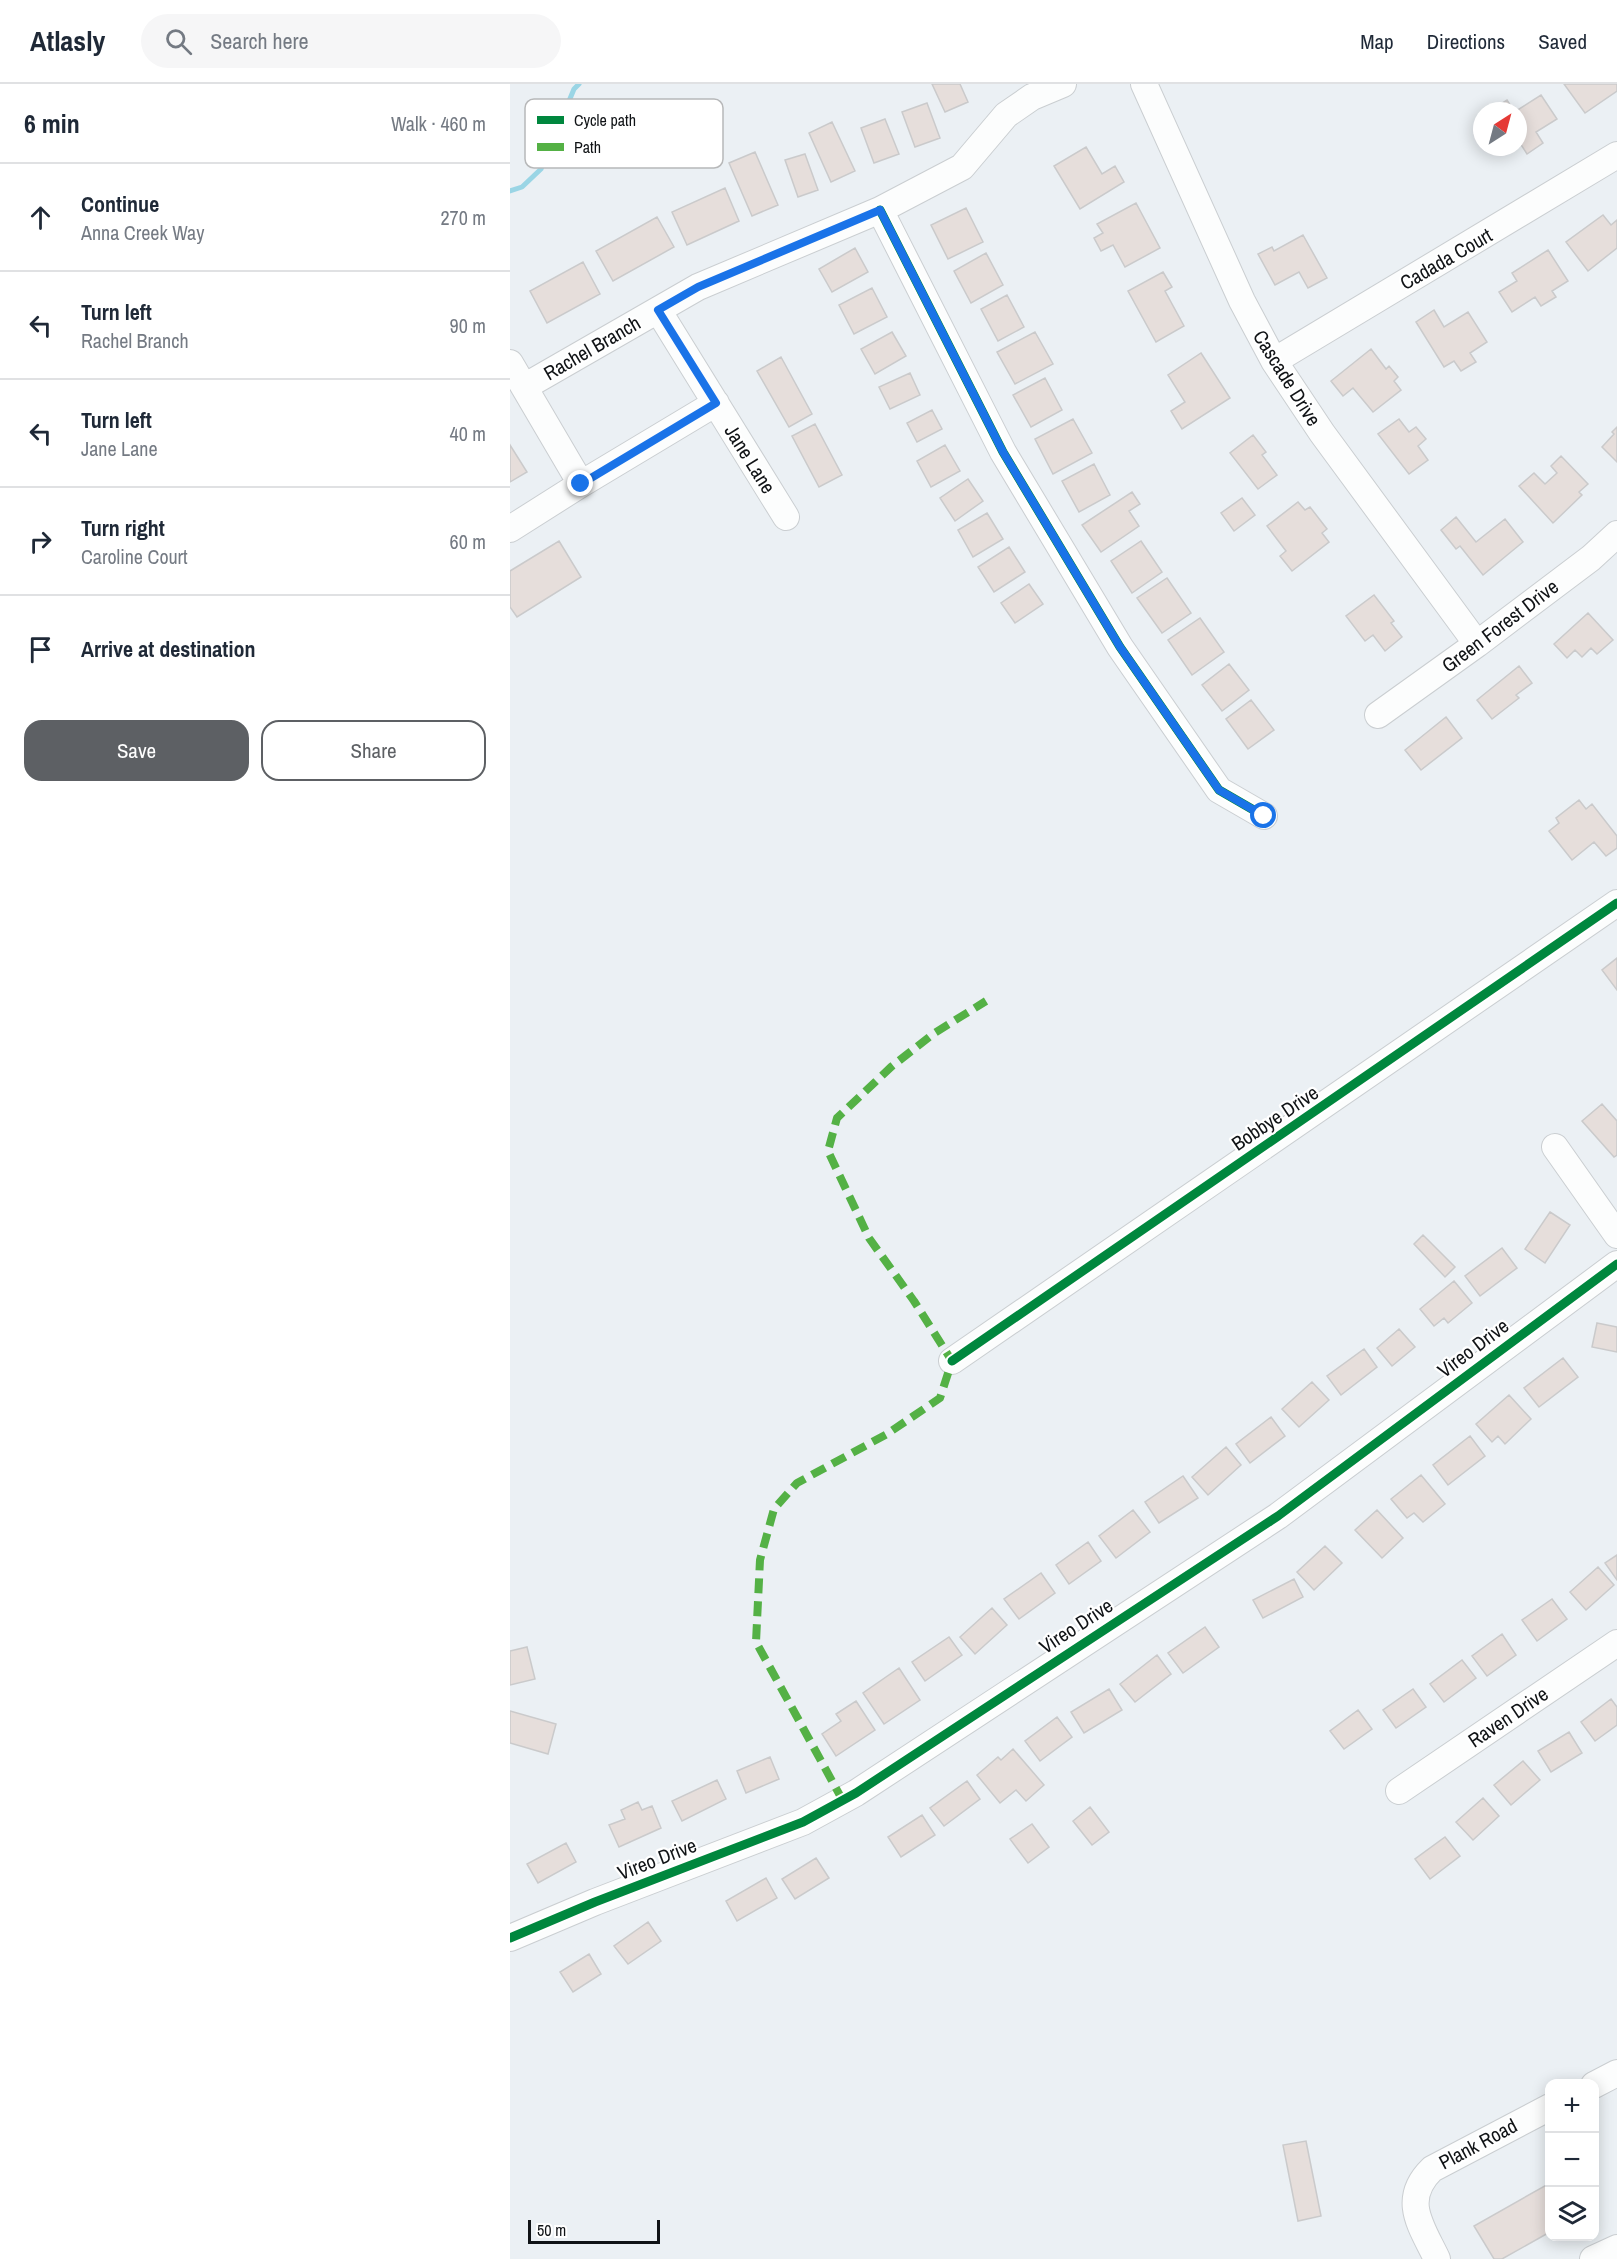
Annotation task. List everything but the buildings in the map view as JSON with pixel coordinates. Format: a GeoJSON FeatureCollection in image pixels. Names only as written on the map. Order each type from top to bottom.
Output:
{"type":"FeatureCollection","features":[{"type":"Feature","properties":{"kind":"street","name":"Rachel Branch"},"geometry":{"type":"LineString","coordinates":[[524,387],[698,287],[880,210],[963,167],[1006,115],[1032,97],[1063,84]]}},
{"type":"Feature","properties":{"kind":"street","name":"Cascade Drive"},"geometry":{"type":"LineString","coordinates":[[1144,84],[1242,301],[1274,361],[1322,433],[1477,645]]}},
{"type":"Feature","properties":{"kind":"street","name":"Cadada Court"},"geometry":{"type":"LineString","coordinates":[[1274,361],[1617,155]]}},
{"type":"Feature","properties":{"kind":"street"},"geometry":{"type":"LineString","coordinates":[[880,210],[1003,452],[1120,647],[1219,790],[1264,816]]}},
{"type":"Feature","properties":{"kind":"street","name":"Jane Lane"},"geometry":{"type":"LineString","coordinates":[[658,310],[786,517]]}},
{"type":"Feature","properties":{"kind":"street"},"geometry":{"type":"LineString","coordinates":[[510,363],[581,484]]}},
{"type":"Feature","properties":{"kind":"street"},"geometry":{"type":"LineString","coordinates":[[510,529],[716,403]]}},
{"type":"Feature","properties":{"kind":"street","name":"Green Forest Drive"},"geometry":{"type":"LineString","coordinates":[[1378,715],[1477,645],[1591,558],[1617,534]]}},
{"type":"Feature","properties":{"kind":"street","name":"Bobbye Drive"},"geometry":{"type":"LineString","coordinates":[[952,1361],[1617,903]]}},
{"type":"Feature","properties":{"kind":"street"},"geometry":{"type":"LineString","coordinates":[[1555,1147],[1617,1235]]}},
{"type":"Feature","properties":{"kind":"street","name":"Vireo Drive"},"geometry":{"type":"LineString","coordinates":[[510,1938],[595,1902],[803,1822],[850,1797],[1278,1516],[1617,1264]]}},
{"type":"Feature","properties":{"kind":"street","name":"Raven Drive"},"geometry":{"type":"LineString","coordinates":[[1399,1791],[1617,1642]]}},
{"type":"Feature","properties":{"kind":"street"},"geometry":{"type":"LineString","coordinates":[[1599,2082],[1617,2073]]}},
{"type":"Feature","properties":{"kind":"street","name":"Plank Road"},"geometry":{"type":"LineString","coordinates":[[1437,2259],[1416,2211],[1416,2192],[1425,2176],[1432,2169],[1545,2110]]}},
{"type":"Feature","properties":{"kind":"street"},"geometry":{"type":"LineString","coordinates":[[1593,2259],[1617,2248]]}},
{"type":"Feature","properties":{"kind":"waterway"},"geometry":{"type":"LineString","coordinates":[[570,99],[579,84]]}},
{"type":"Feature","properties":{"kind":"waterway"},"geometry":{"type":"LineString","coordinates":[[510,191],[522,187],[541,168]]}},
{"type":"Feature","properties":{"kind":"marked path"},"geometry":{"type":"LineString","coordinates":[[843,1801],[756,1642],[760,1560],[774,1509],[797,1483],[887,1434],[940,1398],[952,1361],[914,1301],[869,1238],[828,1151],[837,1118],[891,1067],[933,1034],[986,1001]]}},
{"type":"Feature","properties":{"kind":"cycle path"},"geometry":{"type":"LineString","coordinates":[[880,210],[1003,452],[1120,647],[1219,790],[1264,816]]}},
{"type":"Feature","properties":{"kind":"cycle path"},"geometry":{"type":"LineString","coordinates":[[952,1361],[1617,903]]}},
{"type":"Feature","properties":{"kind":"cycle path"},"geometry":{"type":"LineString","coordinates":[[510,1938],[595,1902],[803,1822],[856,1793],[1278,1516],[1617,1264]]}},
{"type":"Feature","properties":{"kind":"route"},"geometry":{"type":"LineString","coordinates":[[581,484],[716,403],[658,310],[698,287],[880,210],[1003,452],[1120,647],[1219,790],[1264,816]]}}]}
